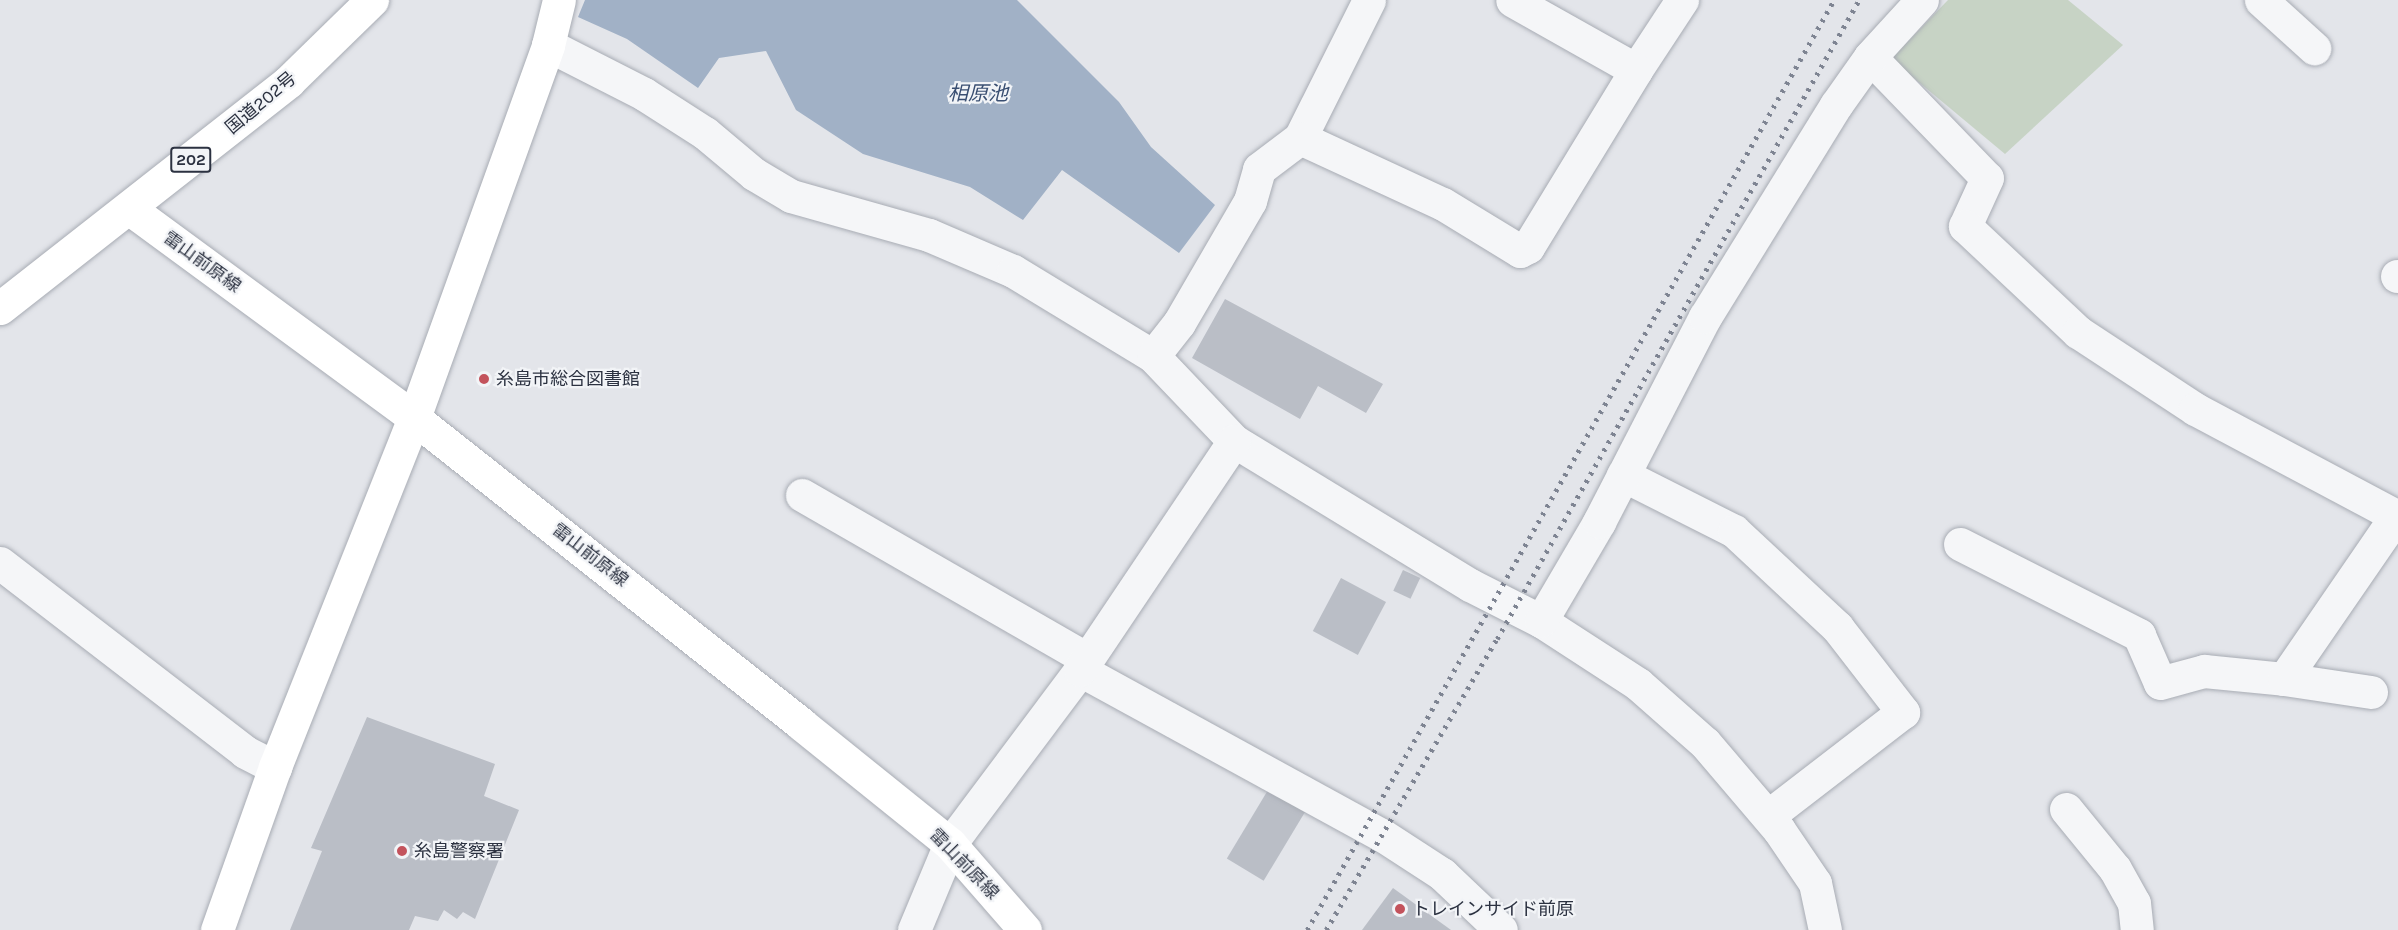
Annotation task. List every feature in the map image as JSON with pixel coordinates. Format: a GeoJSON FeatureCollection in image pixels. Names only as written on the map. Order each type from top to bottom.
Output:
{"type":"FeatureCollection","features":[{"type":"Feature","properties":{"kind":"main road","name":"国道202号"},"geometry":{"type":"LineString","coordinates":[[0,308],[130,209],[290,81],[372,0]]}},
{"type":"Feature","properties":{"kind":"main road"},"geometry":{"type":"LineString","coordinates":[[218,930],[275,767],[414,418],[548,45],[559,0]]}},
{"type":"Feature","properties":{"kind":"main road","name":"雷山前原線"},"geometry":{"type":"LineString","coordinates":[[130,209],[414,418],[950,844],[1025,930]]}},
{"type":"Feature","properties":{"kind":"street"},"geometry":{"type":"LineString","coordinates":[[1153,356],[1179,323],[1250,201],[1259,169],[1300,138],[1369,0]]}},
{"type":"Feature","properties":{"kind":"street"},"geometry":{"type":"LineString","coordinates":[[1512,0],[1636,70]]}},
{"type":"Feature","properties":{"kind":"street"},"geometry":{"type":"LineString","coordinates":[[1300,138],[1443,204],[1520,251],[1535,240],[1636,70],[1682,0]]}},
{"type":"Feature","properties":{"kind":"street"},"geometry":{"type":"LineString","coordinates":[[1541,621],[1623,475],[1704,317],[1836,105],[1870,57],[1922,0]]}},
{"type":"Feature","properties":{"kind":"street"},"geometry":{"type":"LineString","coordinates":[[2261,0],[2314,48]]}},
{"type":"Feature","properties":{"kind":"street"},"geometry":{"type":"LineString","coordinates":[[548,45],[644,94],[705,133],[754,174],[791,196],[929,235],[1013,271],[1153,356],[1234,441],[1470,585],[1541,621],[1669,709],[1705,743],[1768,816],[1815,883],[1825,930]]}},
{"type":"Feature","properties":{"kind":"street"},"geometry":{"type":"LineString","coordinates":[[1870,57],[1987,178],[1965,226],[2078,332],[2195,409],[2397,516],[2284,679]]}},
{"type":"Feature","properties":{"kind":"street"},"geometry":{"type":"LineString","coordinates":[[914,930],[950,844],[1084,664],[1234,441]]}},
{"type":"Feature","properties":{"kind":"street"},"geometry":{"type":"LineString","coordinates":[[1623,475],[1734,531],[1837,627],[1903,712],[1768,816]]}},
{"type":"Feature","properties":{"kind":"street"},"geometry":{"type":"LineString","coordinates":[[802,495],[1084,664],[1382,835],[1442,874],[1501,930]]}},
{"type":"Feature","properties":{"kind":"street"},"geometry":{"type":"LineString","coordinates":[[1960,544],[2139,635],[2160,684],[2204,671],[2284,679],[2371,692]]}},
{"type":"Feature","properties":{"kind":"street"},"geometry":{"type":"LineString","coordinates":[[0,563],[245,752],[275,767]]}},
{"type":"Feature","properties":{"kind":"street"},"geometry":{"type":"LineString","coordinates":[[2066,808],[2115,869],[2134,903],[2137,930]]}},
{"type":"Feature","properties":{"kind":"green space"},"geometry":{"type":"Polygon","coordinates":[[[1948,0],[2068,0],[2123,45],[2005,154],[1891,59],[1948,0]]]}},
{"type":"Feature","properties":{"kind":"water","name":"相原池"},"geometry":{"type":"Polygon","coordinates":[[[585,0],[1017,0],[1119,102],[1151,147],[1215,205],[1179,253],[1062,170],[1023,220],[970,187],[863,154],[796,110],[766,51],[719,58],[698,88],[627,39],[578,17],[585,0]]]}},
{"type":"Feature","properties":{"kind":"building"},"geometry":{"type":"Polygon","coordinates":[[[1225,299],[1383,384],[1366,413],[1318,386],[1300,419],[1192,358],[1225,299]]]}},
{"type":"Feature","properties":{"kind":"building"},"geometry":{"type":"Polygon","coordinates":[[[1403,570],[1420,578],[1410,599],[1393,591],[1403,570]]]}},
{"type":"Feature","properties":{"kind":"building"},"geometry":{"type":"Polygon","coordinates":[[[1341,578],[1386,602],[1358,655],[1313,631],[1341,578]]]}},
{"type":"Feature","properties":{"kind":"building","name":"糸島警察署"},"geometry":{"type":"Polygon","coordinates":[[[367,717],[495,764],[484,796],[519,810],[475,919],[463,912],[457,919],[444,910],[438,921],[415,916],[409,930],[290,930],[322,851],[311,848],[367,717]]]}},
{"type":"Feature","properties":{"kind":"building"},"geometry":{"type":"Polygon","coordinates":[[[1268,790],[1305,812],[1264,881],[1227,859],[1268,790]]]}},
{"type":"Feature","properties":{"kind":"building","name":"トレインサイド前原"},"geometry":{"type":"Polygon","coordinates":[[[1393,888],[1451,930],[1362,930],[1393,888]]]}},
{"type":"Feature","properties":{"kind":"railway"},"geometry":{"type":"LineString","coordinates":[[1307,930],[1834,0]]}},
{"type":"Feature","properties":{"kind":"railway"},"geometry":{"type":"LineString","coordinates":[[1326,930],[1497,639],[1859,0]]}},
{"type":"Feature","properties":{"kind":"place","name":"糸島市総合図書館"},"geometry":{"type":"Point","coordinates":[484,379]}},
{"type":"Feature","properties":{"kind":"place","name":"糸島警察署"},"geometry":{"type":"Point","coordinates":[402,851]}},
{"type":"Feature","properties":{"kind":"place","name":"トレインサイド前原"},"geometry":{"type":"Point","coordinates":[1400,909]}}]}
